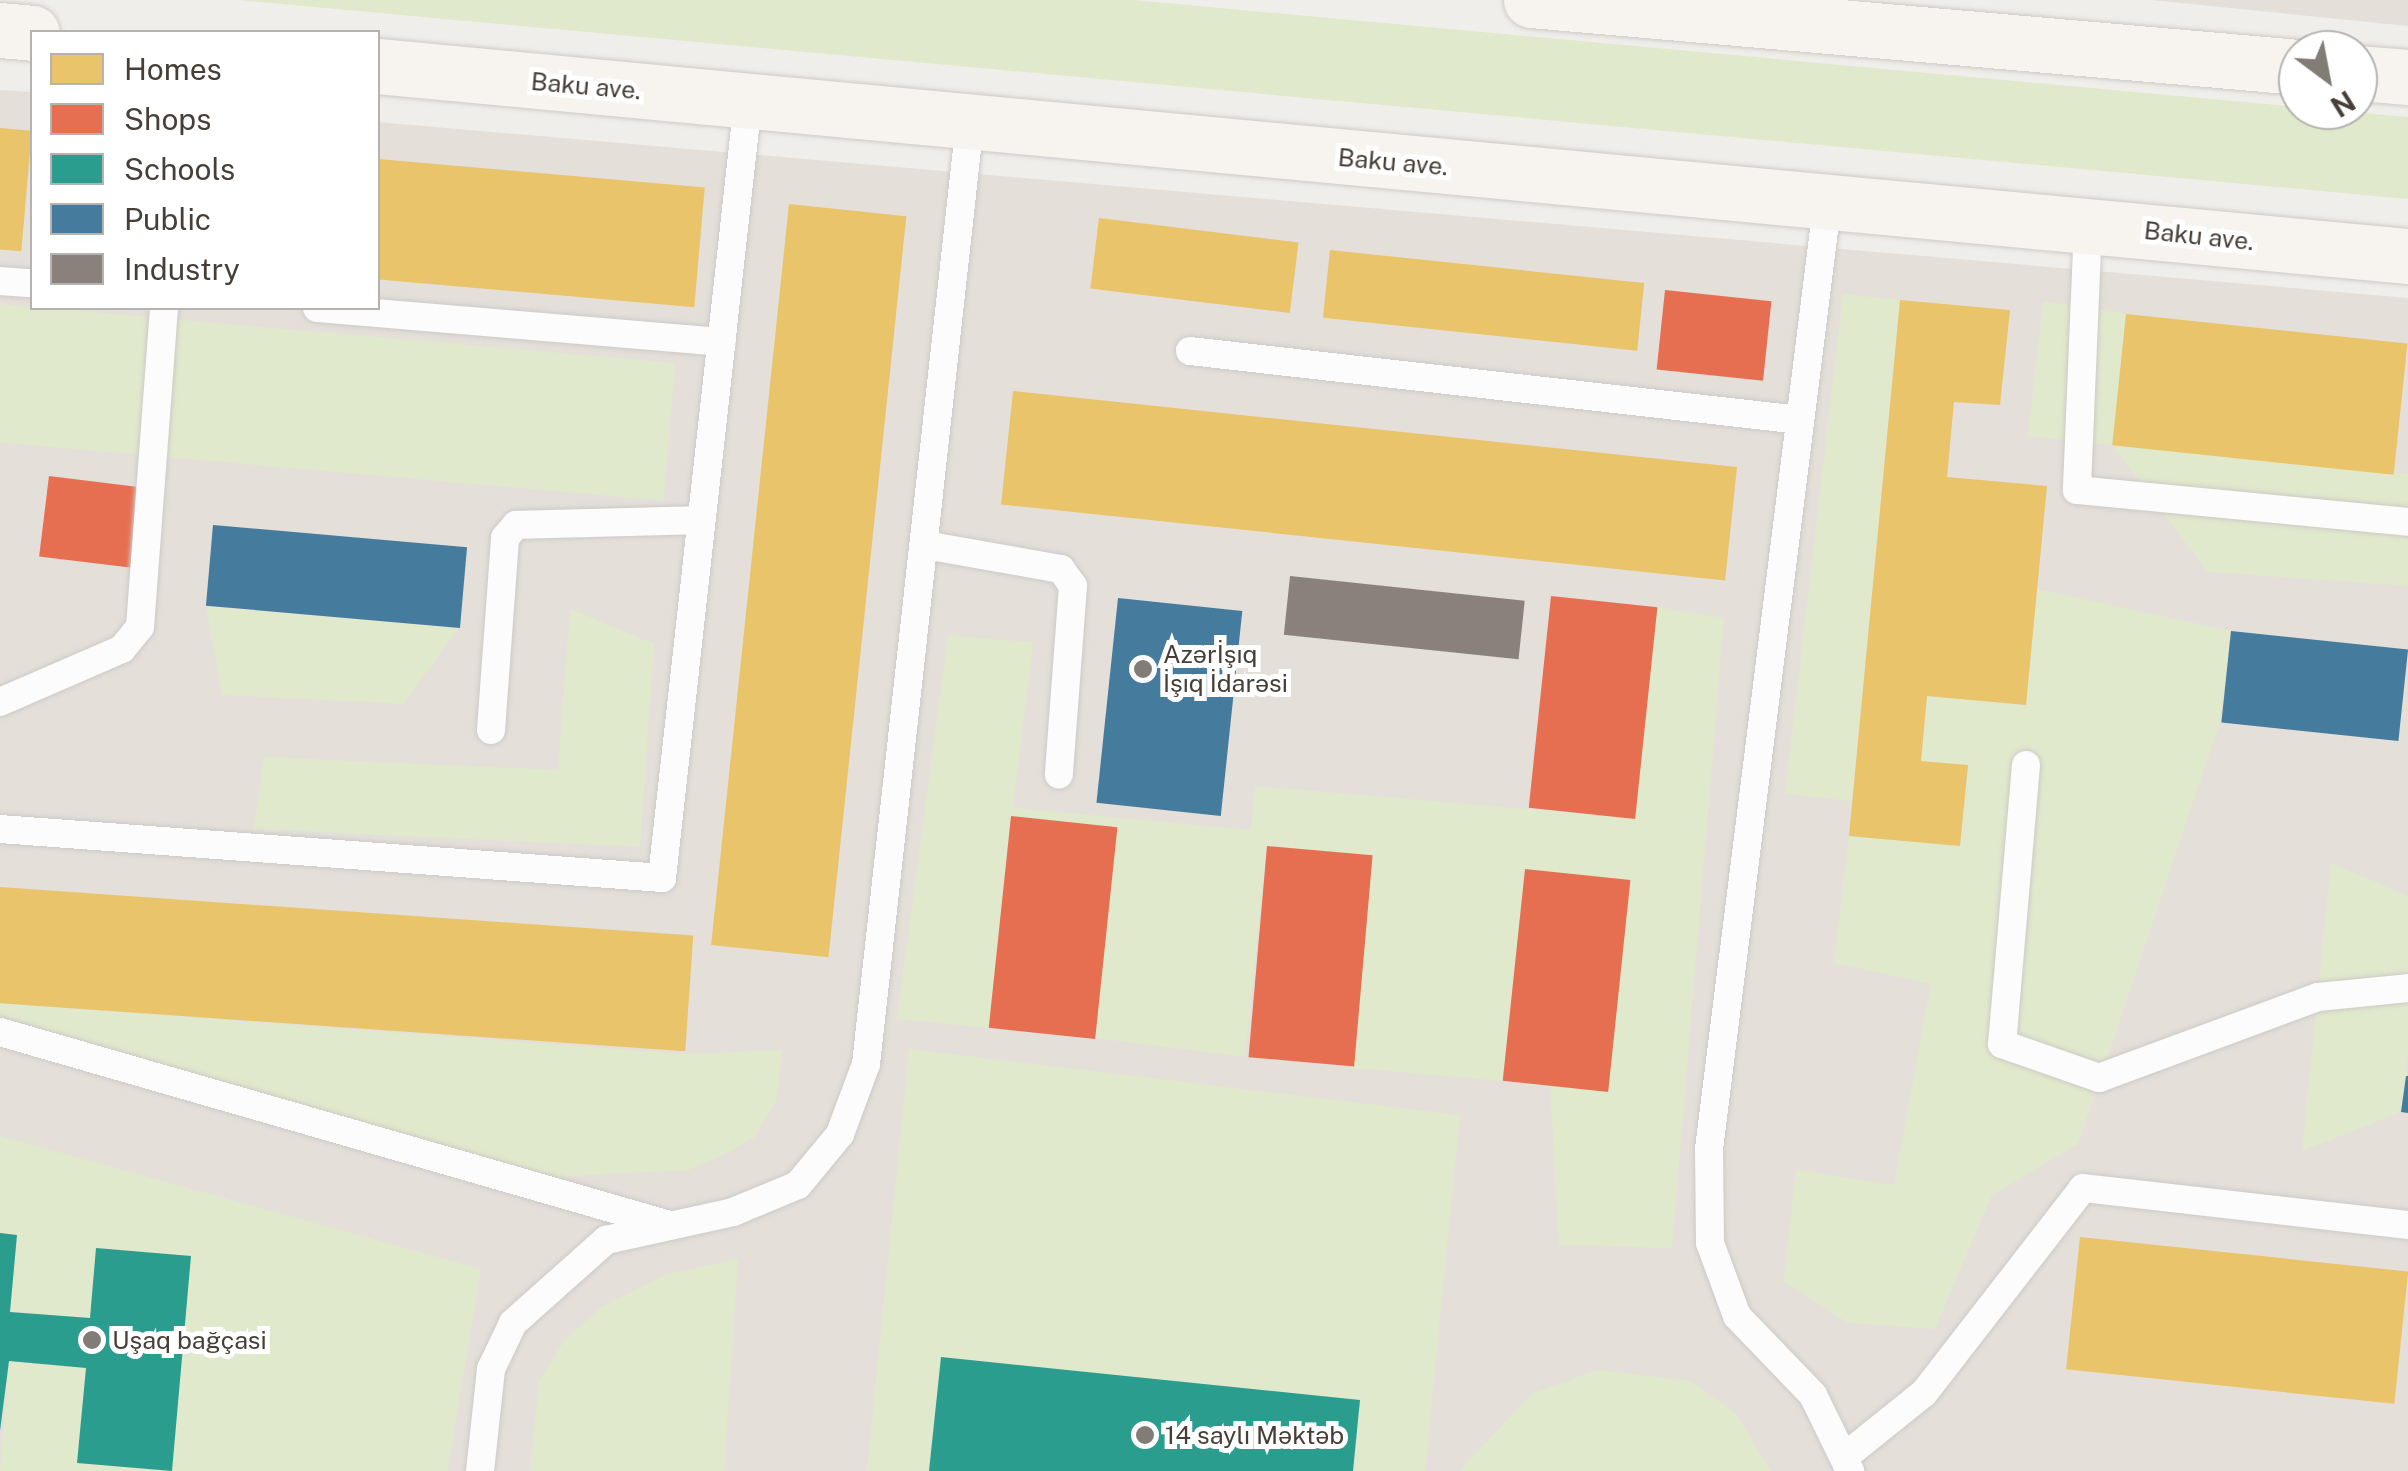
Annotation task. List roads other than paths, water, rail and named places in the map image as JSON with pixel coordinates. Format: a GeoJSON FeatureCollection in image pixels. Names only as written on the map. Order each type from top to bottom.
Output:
{"type":"FeatureCollection","features":[{"type":"Feature","properties":{"kind":"street"},"geometry":{"type":"LineString","coordinates":[[1531,0],[2278,66]]}},
{"type":"Feature","properties":{"kind":"street"},"geometry":{"type":"LineString","coordinates":[[0,30],[30,33]]}},
{"type":"Feature","properties":{"kind":"street","name":"Baku ave."},"geometry":{"type":"LineString","coordinates":[[380,66],[1826,206],[2088,225],[2408,256]]}},
{"type":"Feature","properties":{"kind":"street"},"geometry":{"type":"LineString","coordinates":[[2378,75],[2408,77]]}},
{"type":"Feature","properties":{"kind":"lane"},"geometry":{"type":"LineString","coordinates":[[0,829],[662,878],[748,101]]}},
{"type":"Feature","properties":{"kind":"lane"},"geometry":{"type":"LineString","coordinates":[[480,1471],[491,1369],[513,1323],[606,1240],[733,1212],[798,1185],[840,1134],[866,1064],[970,122]]}},
{"type":"Feature","properties":{"kind":"lane"},"geometry":{"type":"LineString","coordinates":[[1826,206],[1709,1149],[1710,1243],[1738,1316],[1813,1396],[1849,1462],[1924,1393],[2083,1188],[2408,1224]]}},
{"type":"Feature","properties":{"kind":"lane"},"geometry":{"type":"LineString","coordinates":[[2088,225],[2077,490],[2408,522]]}},
{"type":"Feature","properties":{"kind":"lane"},"geometry":{"type":"LineString","coordinates":[[0,281],[30,284]]}},
{"type":"Feature","properties":{"kind":"lane"},"geometry":{"type":"LineString","coordinates":[[0,702],[122,648],[140,627],[164,310]]}},
{"type":"Feature","properties":{"kind":"lane"},"geometry":{"type":"LineString","coordinates":[[342,310],[722,342]]}},
{"type":"Feature","properties":{"kind":"lane"},"geometry":{"type":"LineString","coordinates":[[1190,351],[1800,420]]}},
{"type":"Feature","properties":{"kind":"lane"},"geometry":{"type":"LineString","coordinates":[[490,730],[505,538],[516,526],[702,520]]}},
{"type":"Feature","properties":{"kind":"lane"},"geometry":{"type":"LineString","coordinates":[[924,545],[1061,569],[1073,586],[1059,774]]}},
{"type":"Feature","properties":{"kind":"lane"},"geometry":{"type":"LineString","coordinates":[[2026,765],[2002,1044],[2099,1078],[2318,997],[2408,988]]}},
{"type":"Feature","properties":{"kind":"lane"},"geometry":{"type":"LineString","coordinates":[[0,1032],[668,1224]]}},
{"type":"Feature","properties":{"kind":"place","name":"Azərİşıq İşıq İdarəsi"},"geometry":{"type":"Point","coordinates":[1143,669]}},
{"type":"Feature","properties":{"kind":"place","name":"Uşaq bağçasi"},"geometry":{"type":"Point","coordinates":[92,1340]}},
{"type":"Feature","properties":{"kind":"place","name":"14 saylı Məktəb"},"geometry":{"type":"Point","coordinates":[1145,1435]}}]}
